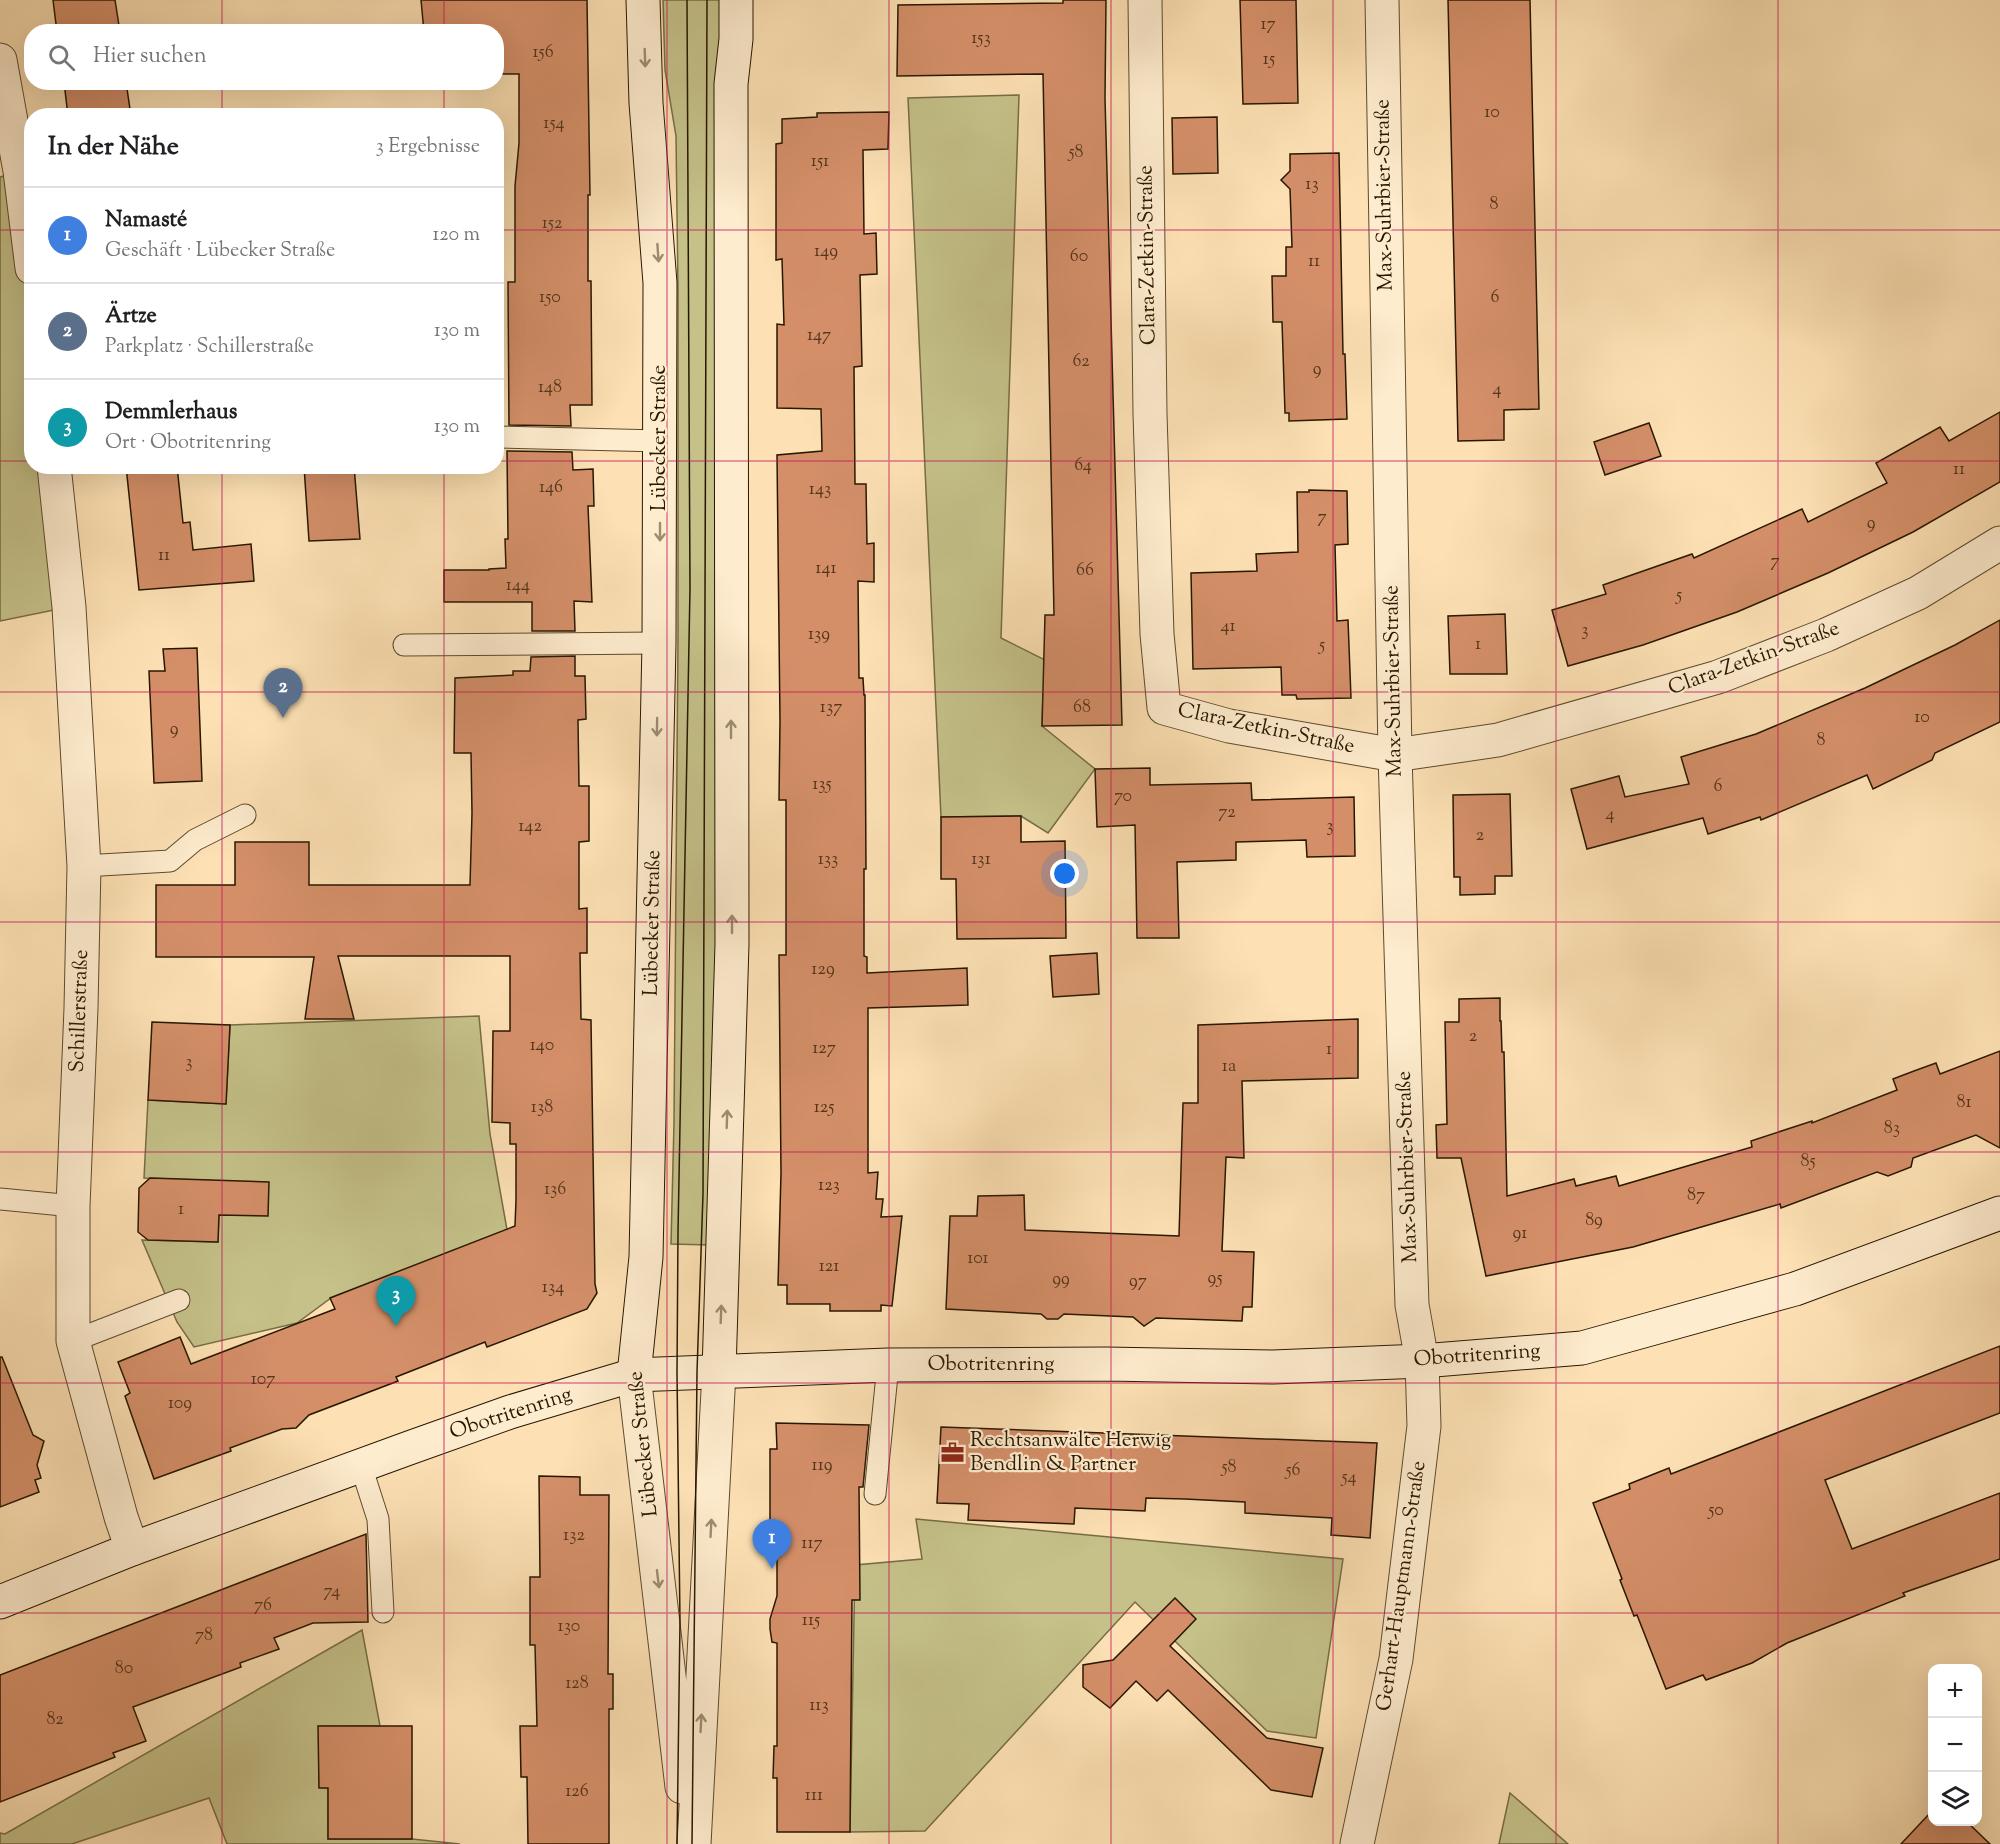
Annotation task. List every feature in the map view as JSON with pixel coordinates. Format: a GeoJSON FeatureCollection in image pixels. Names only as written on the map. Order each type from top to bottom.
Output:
{"type":"FeatureCollection","features":[{"type":"Feature","properties":{"kind":"street","name":"Lübecker Straße"},"geometry":{"type":"LineString","coordinates":[[643,0],[646,103],[660,283],[659,643],[646,1257],[634,1375],[688,1844]]}},
{"type":"Feature","properties":{"kind":"street"},"geometry":{"type":"LineString","coordinates":[[694,1844],[719,1372],[732,944],[731,84],[736,39],[736,0]]}},
{"type":"Feature","properties":{"kind":"street","name":"Clara-Zetkin-Straße"},"geometry":{"type":"LineString","coordinates":[[1145,0],[1151,426],[1157,634],[1164,708],[1229,726],[1395,755],[1498,740],[1718,677],[1826,635],[1918,593],[2000,543]]}},
{"type":"Feature","properties":{"kind":"street","name":"Max-Suhrbier-Straße"},"geometry":{"type":"LineString","coordinates":[[1382,0],[1395,755],[1412,1305],[1422,1361]]}},
{"type":"Feature","properties":{"kind":"street"},"geometry":{"type":"LineString","coordinates":[[0,60],[24,194]]}},
{"type":"Feature","properties":{"kind":"street","name":"Schillerstraße"},"geometry":{"type":"LineString","coordinates":[[55,474],[69,607],[84,866],[73,1206],[73,1341],[121,1518],[132,1549]]}},
{"type":"Feature","properties":{"kind":"street","name":"Obotritenring"},"geometry":{"type":"LineString","coordinates":[[0,1602],[132,1549],[510,1412],[634,1375],[888,1365],[1106,1364],[1273,1367],[1422,1361],[1582,1348],[1795,1288],[2000,1213]]}},
{"type":"Feature","properties":{"kind":"street","name":"Gerhart-Hauptmann-Straße"},"geometry":{"type":"LineString","coordinates":[[1357,1844],[1396,1659],[1424,1426],[1422,1361]]}},
{"type":"Feature","properties":{"kind":"lane"},"geometry":{"type":"LineString","coordinates":[[504,437],[660,441]]}},
{"type":"Feature","properties":{"kind":"lane"},"geometry":{"type":"LineString","coordinates":[[404,645],[659,643]]}},
{"type":"Feature","properties":{"kind":"lane"},"geometry":{"type":"LineString","coordinates":[[84,866],[170,861],[195,840],[245,815]]}},
{"type":"Feature","properties":{"kind":"lane"},"geometry":{"type":"LineString","coordinates":[[0,1200],[73,1206]]}},
{"type":"Feature","properties":{"kind":"lane"},"geometry":{"type":"LineString","coordinates":[[73,1341],[179,1300]]}},
{"type":"Feature","properties":{"kind":"lane"},"geometry":{"type":"LineString","coordinates":[[875,1494],[888,1365]]}},
{"type":"Feature","properties":{"kind":"lane"},"geometry":{"type":"LineString","coordinates":[[361,1466],[378,1519],[383,1612]]}},
{"type":"Feature","properties":{"kind":"shaded area"},"geometry":{"type":"Polygon","coordinates":[[[663,0],[736,0],[732,944],[710,1245],[671,1244],[678,639],[678,289],[676,136],[665,70],[663,0]]]}},
{"type":"Feature","properties":{"kind":"shaded area"},"geometry":{"type":"Polygon","coordinates":[[[1019,95],[1001,638],[1061,668],[1043,692],[1042,726],[1095,769],[1048,833],[1021,816],[941,817],[908,98],[1019,95]]]}},
{"type":"Feature","properties":{"kind":"shaded area"},"geometry":{"type":"Polygon","coordinates":[[[20,171],[24,203],[24,474],[55,474],[69,607],[0,621],[0,177],[20,171]]]}},
{"type":"Feature","properties":{"kind":"shaded area"},"geometry":{"type":"Polygon","coordinates":[[[479,1016],[490,1134],[517,1286],[331,1298],[297,1323],[194,1347],[177,1322],[142,1240],[218,1242],[220,1181],[144,1178],[148,1100],[226,1104],[230,1025],[479,1016]]]}},
{"type":"Feature","properties":{"kind":"shaded area"},"geometry":{"type":"Polygon","coordinates":[[[916,1519],[1343,1559],[1316,1738],[1267,1731],[1135,1602],[925,1831],[850,1832],[855,1565],[922,1559],[916,1519]]]}},
{"type":"Feature","properties":{"kind":"shaded area"},"geometry":{"type":"Polygon","coordinates":[[[362,1630],[380,1726],[319,1726],[319,1787],[328,1788],[328,1839],[412,1839],[460,1844],[227,1844],[209,1798],[72,1844],[0,1844],[0,1833],[5,1834],[362,1630]]]}},
{"type":"Feature","properties":{"kind":"shaded area"},"geometry":{"type":"Polygon","coordinates":[[[1510,1793],[1568,1844],[1499,1844],[1510,1793]]]}},
{"type":"Feature","properties":{"kind":"building"},"geometry":{"type":"Polygon","coordinates":[[[53,0],[115,0],[119,24],[56,24],[53,0]]]}},
{"type":"Feature","properties":{"kind":"building"},"geometry":{"type":"Polygon","coordinates":[[[421,0],[587,0],[590,195],[588,195],[588,281],[591,281],[592,405],[570,405],[571,426],[509,425],[508,282],[515,282],[515,186],[519,143],[519,74],[504,74],[504,24],[423,24],[421,0]]]}},
{"type":"Feature","properties":{"kind":"building"},"geometry":{"type":"Polygon","coordinates":[[[1063,0],[1106,0],[1105,99],[1122,725],[1042,726],[1045,615],[1054,615],[1043,74],[897,76],[898,5],[1063,3],[1063,0]]]}},
{"type":"Feature","properties":{"kind":"building"},"geometry":{"type":"Polygon","coordinates":[[[1240,0],[1296,0],[1298,103],[1243,104],[1240,0]]]}},
{"type":"Feature","properties":{"kind":"building"},"geometry":{"type":"Polygon","coordinates":[[[1448,0],[1530,0],[1539,409],[1504,410],[1504,440],[1458,441],[1448,0]]]}},
{"type":"Feature","properties":{"kind":"building"},"geometry":{"type":"Polygon","coordinates":[[[65,90],[127,90],[130,108],[67,108],[65,90]]]}},
{"type":"Feature","properties":{"kind":"building"},"geometry":{"type":"Polygon","coordinates":[[[889,112],[888,149],[863,150],[864,234],[876,233],[877,274],[860,275],[862,366],[854,367],[855,484],[866,484],[867,544],[874,543],[874,582],[858,581],[859,678],[863,678],[865,695],[864,956],[867,957],[867,973],[967,968],[968,1005],[868,1008],[868,1173],[878,1172],[876,1199],[883,1199],[881,1217],[902,1216],[892,1306],[881,1305],[881,1311],[830,1311],[830,1304],[787,1304],[787,1285],[778,1285],[781,1173],[779,955],[786,955],[786,800],[779,800],[777,455],[822,451],[821,409],[777,408],[777,324],[784,325],[782,259],[776,260],[776,144],[782,143],[782,119],[817,117],[817,113],[889,112]]]}},
{"type":"Feature","properties":{"kind":"building"},"geometry":{"type":"Polygon","coordinates":[[[1217,117],[1218,173],[1173,174],[1172,118],[1217,117]]]}},
{"type":"Feature","properties":{"kind":"building"},"geometry":{"type":"Polygon","coordinates":[[[1339,153],[1343,354],[1345,354],[1347,419],[1289,421],[1289,413],[1285,413],[1282,322],[1273,322],[1272,276],[1286,276],[1286,247],[1292,247],[1290,189],[1281,180],[1290,171],[1290,154],[1339,153]]]}},
{"type":"Feature","properties":{"kind":"building"},"geometry":{"type":"Polygon","coordinates":[[[2000,412],[2000,482],[1913,532],[1828,573],[1737,612],[1643,645],[1568,666],[1552,610],[1606,594],[1603,585],[1692,554],[1694,558],[1802,509],[1808,522],[1887,483],[1876,463],[1940,427],[1949,441],[2000,412]]]}},
{"type":"Feature","properties":{"kind":"building"},"geometry":{"type":"Polygon","coordinates":[[[1649,423],[1661,456],[1605,475],[1594,442],[1649,423]]]}},
{"type":"Feature","properties":{"kind":"building"},"geometry":{"type":"Polygon","coordinates":[[[507,451],[572,452],[573,470],[593,469],[594,506],[588,506],[592,602],[574,601],[575,631],[532,631],[532,602],[444,602],[444,570],[506,568],[507,451]]]}},
{"type":"Feature","properties":{"kind":"building"},"geometry":{"type":"Polygon","coordinates":[[[127,474],[178,474],[183,523],[190,522],[193,550],[251,544],[254,581],[139,590],[127,474]]]}},
{"type":"Feature","properties":{"kind":"building"},"geometry":{"type":"Polygon","coordinates":[[[305,474],[355,474],[360,539],[309,541],[305,474]]]}},
{"type":"Feature","properties":{"kind":"building"},"geometry":{"type":"Polygon","coordinates":[[[1309,490],[1347,491],[1348,544],[1335,545],[1337,621],[1348,620],[1351,698],[1297,699],[1296,695],[1282,695],[1281,667],[1193,669],[1191,573],[1257,571],[1256,554],[1298,552],[1297,492],[1309,492],[1309,490]]]}},
{"type":"Feature","properties":{"kind":"building"},"geometry":{"type":"Polygon","coordinates":[[[1505,614],[1507,674],[1450,674],[1448,616],[1505,614]]]}},
{"type":"Feature","properties":{"kind":"building"},"geometry":{"type":"Polygon","coordinates":[[[2000,620],[2000,722],[1935,753],[1932,760],[1873,789],[1867,775],[1761,820],[1760,817],[1708,834],[1703,818],[1587,849],[1571,789],[1619,776],[1625,797],[1689,784],[1681,757],[1756,734],[1865,688],[1955,645],[2000,620]]]}},
{"type":"Feature","properties":{"kind":"building"},"geometry":{"type":"Polygon","coordinates":[[[197,648],[202,781],[154,783],[149,671],[165,671],[163,649],[197,648]]]}},
{"type":"Feature","properties":{"kind":"building"},"geometry":{"type":"Polygon","coordinates":[[[575,656],[575,676],[585,676],[586,719],[578,720],[579,786],[589,786],[589,841],[579,842],[579,909],[587,908],[587,953],[580,953],[581,1019],[591,1020],[595,1284],[597,1293],[587,1309],[487,1347],[485,1342],[396,1377],[398,1381],[309,1415],[296,1428],[282,1429],[230,1448],[231,1451],[154,1479],[125,1396],[130,1393],[118,1362],[180,1337],[191,1364],[335,1309],[330,1298],[515,1226],[516,1200],[516,1144],[510,1144],[510,1123],[492,1122],[493,1031],[510,1031],[510,956],[338,956],[354,1019],[305,1019],[314,957],[156,957],[156,885],[235,885],[235,842],[309,842],[309,885],[470,885],[471,753],[454,753],[455,678],[513,675],[513,671],[530,671],[531,657],[575,656]]]}},
{"type":"Feature","properties":{"kind":"building"},"geometry":{"type":"Polygon","coordinates":[[[1150,768],[1150,785],[1251,783],[1252,800],[1354,797],[1355,856],[1307,857],[1306,840],[1236,842],[1236,860],[1177,862],[1179,938],[1137,938],[1135,825],[1097,827],[1095,769],[1150,768]]]}},
{"type":"Feature","properties":{"kind":"building"},"geometry":{"type":"Polygon","coordinates":[[[1510,794],[1512,876],[1495,876],[1495,894],[1460,895],[1460,877],[1454,877],[1453,795],[1510,794]]]}},
{"type":"Feature","properties":{"kind":"building"},"geometry":{"type":"Polygon","coordinates":[[[1021,816],[1021,842],[1065,841],[1066,938],[957,939],[956,879],[941,879],[941,817],[1021,816]]]}},
{"type":"Feature","properties":{"kind":"building"},"geometry":{"type":"Polygon","coordinates":[[[1097,953],[1099,994],[1053,997],[1050,956],[1097,953]]]}},
{"type":"Feature","properties":{"kind":"building"},"geometry":{"type":"Polygon","coordinates":[[[1500,998],[1502,1052],[1504,1052],[1507,1196],[1574,1179],[1576,1186],[1616,1176],[1619,1186],[1752,1147],[1751,1141],[1812,1121],[1812,1123],[1897,1090],[1893,1079],[1936,1063],[1940,1074],[2000,1051],[2000,1148],[1976,1135],[1913,1158],[1911,1167],[1888,1176],[1877,1172],[1781,1208],[1780,1204],[1633,1247],[1486,1276],[1461,1158],[1437,1158],[1436,1125],[1447,1124],[1445,1022],[1459,1022],[1459,999],[1500,998]]]}},
{"type":"Feature","properties":{"kind":"building"},"geometry":{"type":"Polygon","coordinates":[[[1358,1019],[1358,1078],[1242,1081],[1244,1158],[1226,1157],[1222,1251],[1254,1252],[1252,1307],[1243,1307],[1242,1321],[1156,1318],[1144,1326],[1133,1317],[1064,1314],[1058,1319],[1047,1319],[1041,1314],[946,1309],[950,1216],[977,1216],[978,1196],[1024,1195],[1025,1230],[1179,1236],[1183,1103],[1198,1103],[1198,1025],[1358,1019]]]}},
{"type":"Feature","properties":{"kind":"building"},"geometry":{"type":"Polygon","coordinates":[[[152,1022],[230,1025],[226,1104],[148,1100],[152,1022]]]}},
{"type":"Feature","properties":{"kind":"building"},"geometry":{"type":"Polygon","coordinates":[[[150,1178],[269,1182],[268,1216],[219,1215],[218,1242],[148,1240],[138,1232],[139,1188],[150,1178]]]}},
{"type":"Feature","properties":{"kind":"building"},"geometry":{"type":"Polygon","coordinates":[[[2000,1346],[2000,1413],[1825,1480],[1852,1549],[2000,1493],[2000,1559],[1903,1593],[1905,1596],[1787,1643],[1752,1663],[1706,1680],[1703,1675],[1666,1689],[1637,1615],[1634,1616],[1593,1503],[1630,1489],[1629,1484],[1669,1468],[1671,1474],[2000,1346]]]}},
{"type":"Feature","properties":{"kind":"building"},"geometry":{"type":"Polygon","coordinates":[[[0,1357],[2,1357],[33,1435],[44,1441],[37,1465],[41,1478],[35,1480],[39,1492],[0,1507],[0,1357]]]}},
{"type":"Feature","properties":{"kind":"building"},"geometry":{"type":"Polygon","coordinates":[[[776,1423],[869,1425],[863,1487],[859,1487],[860,1600],[852,1600],[850,1832],[777,1832],[777,1778],[773,1778],[774,1746],[777,1746],[777,1643],[772,1642],[770,1629],[770,1619],[777,1596],[777,1560],[770,1560],[770,1449],[777,1449],[776,1423]]]}},
{"type":"Feature","properties":{"kind":"building"},"geometry":{"type":"Polygon","coordinates":[[[941,1427],[1377,1443],[1370,1538],[1331,1535],[1332,1518],[1245,1513],[1245,1502],[1185,1499],[1146,1498],[1145,1511],[1075,1508],[1074,1524],[968,1520],[969,1504],[937,1503],[941,1427]]]}},
{"type":"Feature","properties":{"kind":"building"},"geometry":{"type":"Polygon","coordinates":[[[539,1476],[580,1477],[580,1495],[609,1495],[608,1674],[613,1674],[613,1709],[609,1709],[609,1844],[528,1844],[527,1777],[521,1777],[520,1726],[537,1726],[535,1645],[530,1645],[530,1577],[540,1577],[539,1476]]]}},
{"type":"Feature","properties":{"kind":"building"},"geometry":{"type":"Polygon","coordinates":[[[366,1534],[368,1622],[313,1623],[274,1638],[279,1649],[240,1663],[241,1667],[133,1707],[146,1741],[113,1753],[115,1757],[0,1802],[0,1675],[366,1534]]]}},
{"type":"Feature","properties":{"kind":"building"},"geometry":{"type":"Polygon","coordinates":[[[1175,1598],[1196,1619],[1170,1646],[1267,1738],[1323,1748],[1312,1797],[1271,1790],[1168,1690],[1157,1701],[1136,1681],[1110,1708],[1083,1687],[1083,1665],[1113,1660],[1175,1598]]]}},
{"type":"Feature","properties":{"kind":"building"},"geometry":{"type":"Polygon","coordinates":[[[318,1726],[412,1726],[412,1839],[328,1839],[328,1788],[319,1788],[318,1726]]]}},
{"type":"Feature","properties":{"kind":"building"},"geometry":{"type":"Polygon","coordinates":[[[1928,1815],[1928,1826],[1971,1826],[1990,1844],[1901,1844],[1928,1815]]]}},
{"type":"Feature","properties":{"kind":"tram line"},"geometry":{"type":"LineString","coordinates":[[677,1844],[680,1622],[678,1232],[690,588],[687,0]]}},
{"type":"Feature","properties":{"kind":"tram line"},"geometry":{"type":"LineString","coordinates":[[692,1844],[697,1372],[703,1194],[707,0]]}},
{"type":"Feature","properties":{"kind":"place","name":"Ärtze"},"geometry":{"type":"Point","coordinates":[283,718]}},
{"type":"Feature","properties":{"kind":"place","name":"Demmlerhaus"},"geometry":{"type":"Point","coordinates":[396,1326]}},
{"type":"Feature","properties":{"kind":"place","name":"Rechtsanwälte Herwig Bendlin & Partner"},"geometry":{"type":"Point","coordinates":[952,1453]}},
{"type":"Feature","properties":{"kind":"place","name":"Namasté"},"geometry":{"type":"Point","coordinates":[772,1569]}}]}
